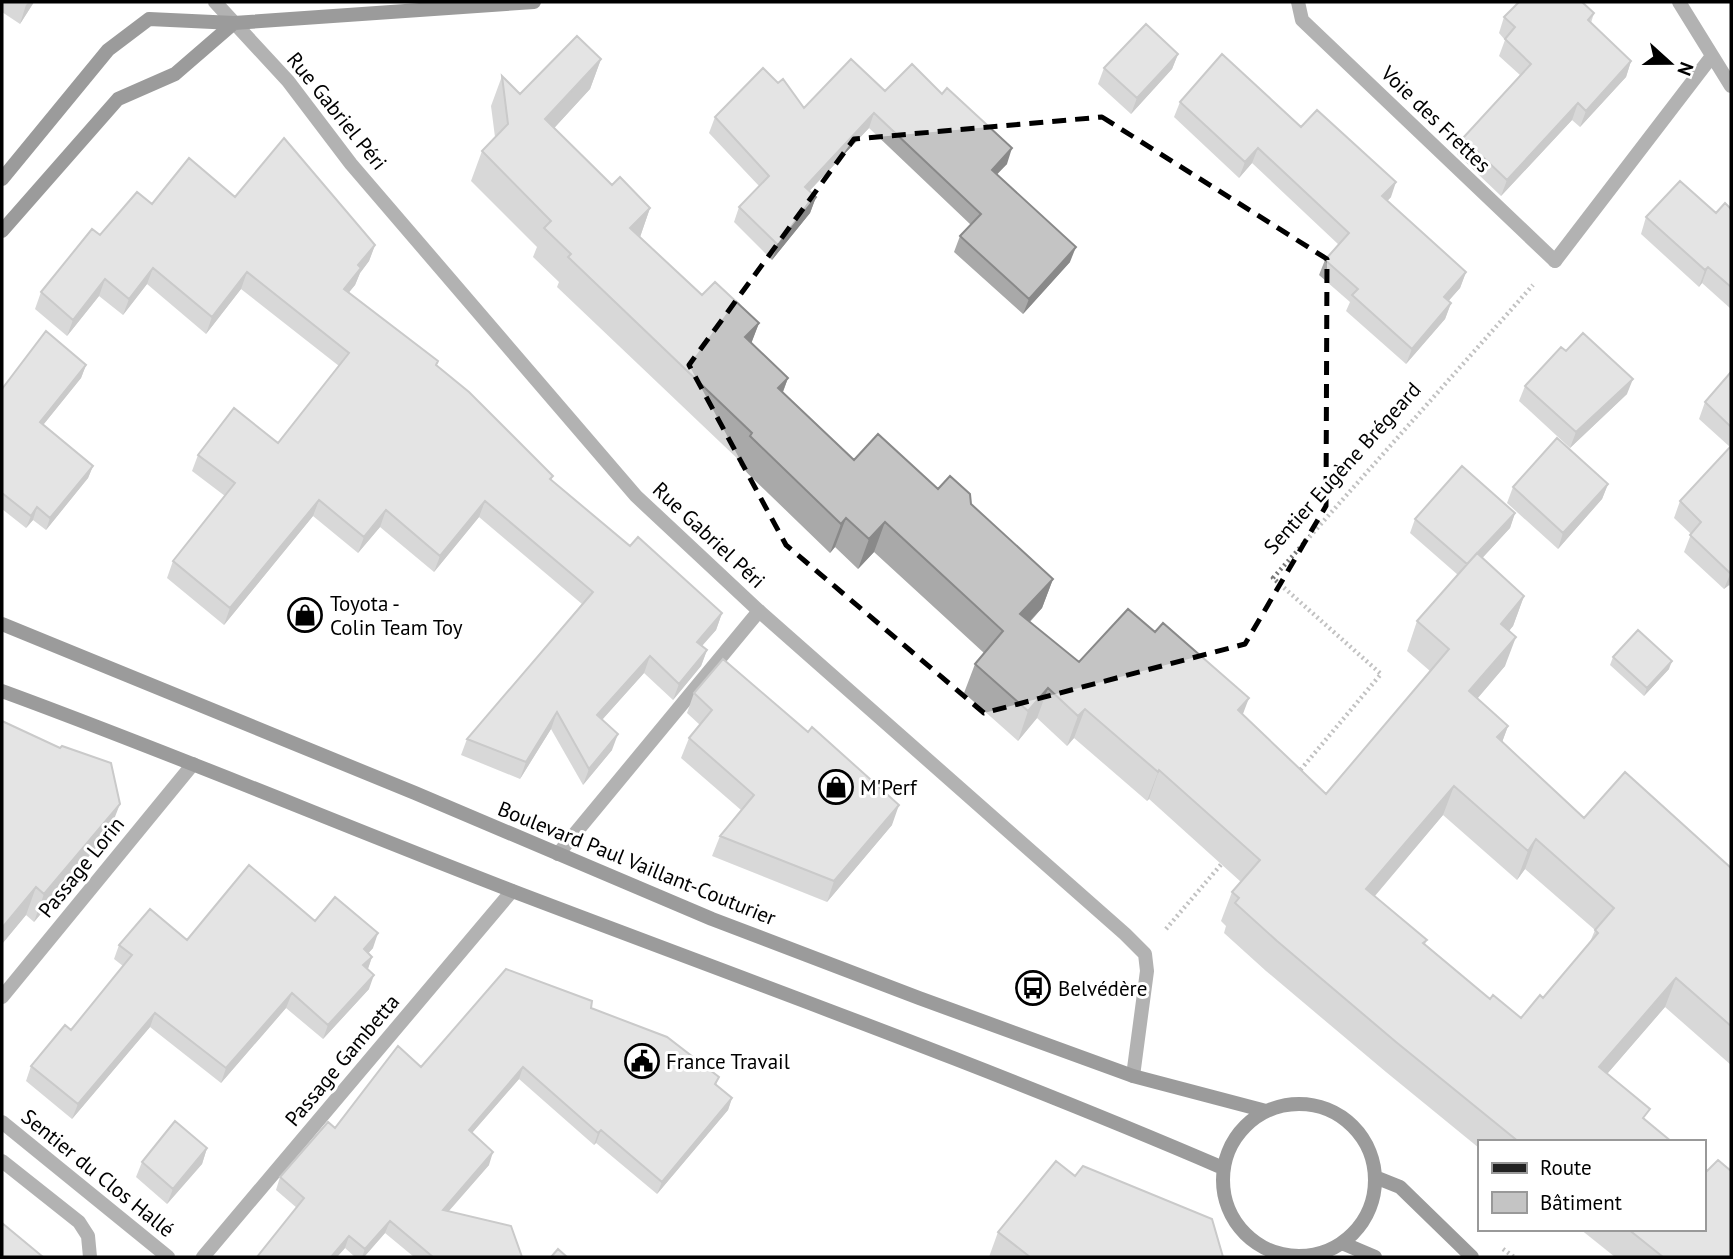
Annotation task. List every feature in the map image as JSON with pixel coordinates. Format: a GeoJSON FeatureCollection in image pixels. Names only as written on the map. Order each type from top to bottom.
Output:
{"type":"FeatureCollection","features":[{"type":"Feature","properties":{"kind":"main road"},"geometry":{"type":"LineString","coordinates":[[2,179],[108,50],[149,19],[234,23],[534,2]]}},
{"type":"Feature","properties":{"kind":"main road"},"geometry":{"type":"LineString","coordinates":[[2,231],[118,99],[175,74],[234,23]]}},
{"type":"Feature","properties":{"kind":"main road","name":"Boulevard Paul Vaillant-Couturier"},"geometry":{"type":"LineString","coordinates":[[2,624],[751,934],[1133,1076],[1266,1111]]}},
{"type":"Feature","properties":{"kind":"main road"},"geometry":{"type":"LineString","coordinates":[[2,691],[512,891],[1093,1113],[1223,1168]]}},
{"type":"Feature","properties":{"kind":"main road"},"geometry":{"type":"LineString","coordinates":[[1292,1104],[1318,1106],[1345,1119],[1363,1138],[1375,1177],[1372,1202],[1363,1222],[1342,1243],[1321,1253],[1283,1256],[1264,1248],[1243,1232],[1233,1220],[1223,1195],[1223,1168],[1230,1147],[1245,1126],[1266,1111],[1292,1104]]}},
{"type":"Feature","properties":{"kind":"main road"},"geometry":{"type":"LineString","coordinates":[[1375,1177],[1400,1187],[1472,1257]]}},
{"type":"Feature","properties":{"kind":"main road"},"geometry":{"type":"LineString","coordinates":[[1342,1243],[1375,1257]]}},
{"type":"Feature","properties":{"kind":"street","name":"Rue Gabriel Péri"},"geometry":{"type":"LineString","coordinates":[[215,2],[288,81],[351,164],[636,496],[759,611],[1145,954]]}},
{"type":"Feature","properties":{"kind":"street","name":"Voie des Frettes"},"geometry":{"type":"LineString","coordinates":[[1298,2],[1302,20],[1555,261]]}},
{"type":"Feature","properties":{"kind":"street"},"geometry":{"type":"LineString","coordinates":[[1679,2],[1731,86]]}},
{"type":"Feature","properties":{"kind":"street"},"geometry":{"type":"LineString","coordinates":[[1555,261],[1712,57]]}},
{"type":"Feature","properties":{"kind":"street"},"geometry":{"type":"LineString","coordinates":[[558,854],[759,611]]}},
{"type":"Feature","properties":{"kind":"street","name":"Passage Lorin"},"geometry":{"type":"LineString","coordinates":[[2,997],[192,764]]}},
{"type":"Feature","properties":{"kind":"street","name":"Passage Gambetta"},"geometry":{"type":"LineString","coordinates":[[203,1257],[512,891]]}},
{"type":"Feature","properties":{"kind":"street"},"geometry":{"type":"LineString","coordinates":[[1133,1076],[1147,971],[1145,954]]}},
{"type":"Feature","properties":{"kind":"street","name":"Sentier du Clos Hallé"},"geometry":{"type":"LineString","coordinates":[[2,1122],[168,1257]]}},
{"type":"Feature","properties":{"kind":"street"},"geometry":{"type":"LineString","coordinates":[[2,1161],[79,1222],[88,1236],[90,1257]]}},
{"type":"Feature","properties":{"kind":"path","name":"Sentier Eugène Brégeard"},"geometry":{"type":"LineString","coordinates":[[1291,780],[1381,674],[1273,578],[1555,261]]}},
{"type":"Feature","properties":{"kind":"path"},"geometry":{"type":"LineString","coordinates":[[1145,954],[1228,855]]}},
{"type":"Feature","properties":{"kind":"highlighted area"},"geometry":{"type":"Polygon","coordinates":[[[1102,117],[1327,259],[1326,506],[1245,644],[984,713],[786,545],[689,365],[854,139],[1102,117]]]}},
{"type":"Feature","properties":{"kind":"building"},"geometry":{"type":"Polygon","coordinates":[[[1519,2],[1582,2],[1594,13],[1588,20],[1631,61],[1586,111],[1578,103],[1507,180],[1463,138],[1531,64],[1505,39],[1515,27],[1504,17],[1519,2]]]}},
{"type":"Feature","properties":{"kind":"building"},"geometry":{"type":"Polygon","coordinates":[[[1146,24],[1178,54],[1137,98],[1104,68],[1146,24]]]}},
{"type":"Feature","properties":{"kind":"building"},"geometry":{"type":"Polygon","coordinates":[[[577,36],[601,59],[545,119],[612,185],[620,177],[650,208],[630,228],[702,295],[715,282],[759,323],[745,337],[788,378],[778,388],[854,460],[878,434],[938,489],[950,476],[970,494],[971,504],[1053,579],[1020,614],[1079,662],[1128,609],[1155,632],[1163,623],[1249,698],[1238,710],[1326,794],[1449,649],[1417,621],[1477,553],[1524,596],[1501,624],[1516,637],[1469,691],[1508,726],[1497,737],[1584,818],[1625,772],[1731,868],[1731,1026],[1676,978],[1599,1067],[1650,1109],[1643,1118],[1670,1140],[1517,1140],[1396,1042],[1235,903],[1239,898],[1232,892],[1260,860],[1159,770],[1158,772],[1085,709],[1078,716],[1048,688],[1028,711],[975,664],[1003,631],[885,522],[869,539],[846,518],[841,524],[750,436],[752,433],[568,257],[571,254],[544,228],[551,221],[482,151],[508,124],[502,76],[520,94],[577,36]],[[1454,786],[1366,889],[1427,940],[1423,943],[1490,999],[1493,995],[1521,1018],[1540,995],[1543,998],[1598,933],[1595,930],[1614,908],[1536,839],[1528,851],[1454,786]]]}},
{"type":"Feature","properties":{"kind":"building"},"geometry":{"type":"Polygon","coordinates":[[[1222,54],[1301,127],[1317,110],[1396,182],[1382,196],[1466,272],[1444,297],[1451,303],[1412,349],[1352,295],[1358,289],[1325,260],[1349,233],[1258,148],[1245,162],[1180,102],[1222,54]]]}},
{"type":"Feature","properties":{"kind":"building"},"geometry":{"type":"Polygon","coordinates":[[[851,59],[885,91],[912,64],[942,94],[947,88],[1012,148],[992,170],[1076,247],[1029,299],[960,236],[981,214],[874,113],[805,187],[816,197],[778,245],[739,207],[769,176],[715,117],[763,68],[778,83],[783,79],[804,108],[851,59]]]}},
{"type":"Feature","properties":{"kind":"building"},"geometry":{"type":"Polygon","coordinates":[[[284,138],[375,245],[358,265],[361,268],[344,289],[438,361],[436,365],[469,392],[553,476],[550,479],[630,546],[638,537],[722,613],[697,642],[707,650],[679,684],[650,656],[597,715],[618,734],[589,769],[557,712],[526,762],[467,739],[593,592],[485,501],[440,556],[386,510],[364,537],[319,500],[230,608],[173,561],[235,483],[198,455],[234,408],[278,443],[349,353],[247,272],[212,317],[153,268],[129,299],[105,279],[73,320],[41,292],[92,229],[100,235],[137,192],[152,204],[189,158],[235,197],[284,138]]]}},
{"type":"Feature","properties":{"kind":"building"},"geometry":{"type":"Polygon","coordinates":[[[1680,181],[1716,213],[1725,203],[1731,209],[1731,287],[1708,267],[1705,270],[1646,217],[1680,181]]]}},
{"type":"Feature","properties":{"kind":"building"},"geometry":{"type":"Polygon","coordinates":[[[46,331],[86,365],[40,422],[93,466],[50,518],[37,507],[31,516],[2,493],[2,389],[46,331]]]}},
{"type":"Feature","properties":{"kind":"building"},"geometry":{"type":"Polygon","coordinates":[[[1583,333],[1633,379],[1576,432],[1525,386],[1561,347],[1566,351],[1583,333]]]}},
{"type":"Feature","properties":{"kind":"building"},"geometry":{"type":"Polygon","coordinates":[[[1731,372],[1731,427],[1705,402],[1731,372]]]}},
{"type":"Feature","properties":{"kind":"building"},"geometry":{"type":"Polygon","coordinates":[[[1557,438],[1608,484],[1563,533],[1513,487],[1557,438]]]}},
{"type":"Feature","properties":{"kind":"building"},"geometry":{"type":"Polygon","coordinates":[[[1731,446],[1730,573],[1690,535],[1701,522],[1680,501],[1731,446]]]}},
{"type":"Feature","properties":{"kind":"building"},"geometry":{"type":"Polygon","coordinates":[[[1462,466],[1515,513],[1467,564],[1415,519],[1462,466]]]}},
{"type":"Feature","properties":{"kind":"building"},"geometry":{"type":"Polygon","coordinates":[[[1638,630],[1672,661],[1647,688],[1613,657],[1638,630]]]}},
{"type":"Feature","properties":{"kind":"building"},"geometry":{"type":"Polygon","coordinates":[[[723,659],[808,732],[812,727],[899,805],[834,881],[720,836],[754,795],[689,738],[712,710],[694,693],[723,659]]]}},
{"type":"Feature","properties":{"kind":"building"},"geometry":{"type":"Polygon","coordinates":[[[2,721],[60,748],[62,746],[111,763],[120,804],[44,894],[36,887],[2,928],[2,721]]]}},
{"type":"Feature","properties":{"kind":"building"},"geometry":{"type":"Polygon","coordinates":[[[249,865],[315,921],[335,897],[378,933],[364,949],[372,957],[363,965],[374,975],[328,1025],[292,993],[226,1068],[155,1013],[78,1104],[31,1066],[65,1025],[71,1030],[132,955],[119,945],[150,909],[187,940],[249,865]]]}},
{"type":"Feature","properties":{"kind":"building"},"geometry":{"type":"Polygon","coordinates":[[[506,969],[592,1001],[591,1008],[667,1037],[719,1077],[715,1084],[732,1098],[662,1182],[601,1130],[598,1133],[523,1067],[469,1130],[493,1152],[443,1210],[511,1226],[522,1257],[433,1257],[390,1221],[365,1249],[349,1236],[331,1257],[257,1257],[304,1198],[280,1177],[328,1122],[335,1128],[398,1046],[421,1067],[506,969]]]}},
{"type":"Feature","properties":{"kind":"building"},"geometry":{"type":"Polygon","coordinates":[[[175,1121],[207,1148],[173,1189],[142,1162],[175,1121]]]}},
{"type":"Feature","properties":{"kind":"building"},"geometry":{"type":"Polygon","coordinates":[[[1718,1160],[1731,1171],[1731,1257],[1663,1257],[1630,1231],[1705,1231],[1705,1169],[1707,1171],[1718,1160]]]}},
{"type":"Feature","properties":{"kind":"building"},"geometry":{"type":"Polygon","coordinates":[[[1056,1161],[1075,1176],[1083,1166],[1212,1219],[1223,1257],[1030,1257],[998,1232],[1056,1161]]]}},
{"type":"Feature","properties":{"kind":"building"},"geometry":{"type":"Polygon","coordinates":[[[2,1223],[43,1257],[2,1257],[2,1223]]]}},
{"type":"Feature","properties":{"kind":"building"},"geometry":{"type":"Polygon","coordinates":[[[558,1249],[567,1257],[551,1257],[558,1249]]]}},
{"type":"Feature","properties":{"kind":"place","name":"Toyota - Colin Team Toy"},"geometry":{"type":"Point","coordinates":[305,615]}},
{"type":"Feature","properties":{"kind":"place","name":"M'Perf"},"geometry":{"type":"Point","coordinates":[836,787]}},
{"type":"Feature","properties":{"kind":"place","name":"Belvédère"},"geometry":{"type":"Point","coordinates":[1033,988]}},
{"type":"Feature","properties":{"kind":"place","name":"France Travail"},"geometry":{"type":"Point","coordinates":[642,1061]}}]}
